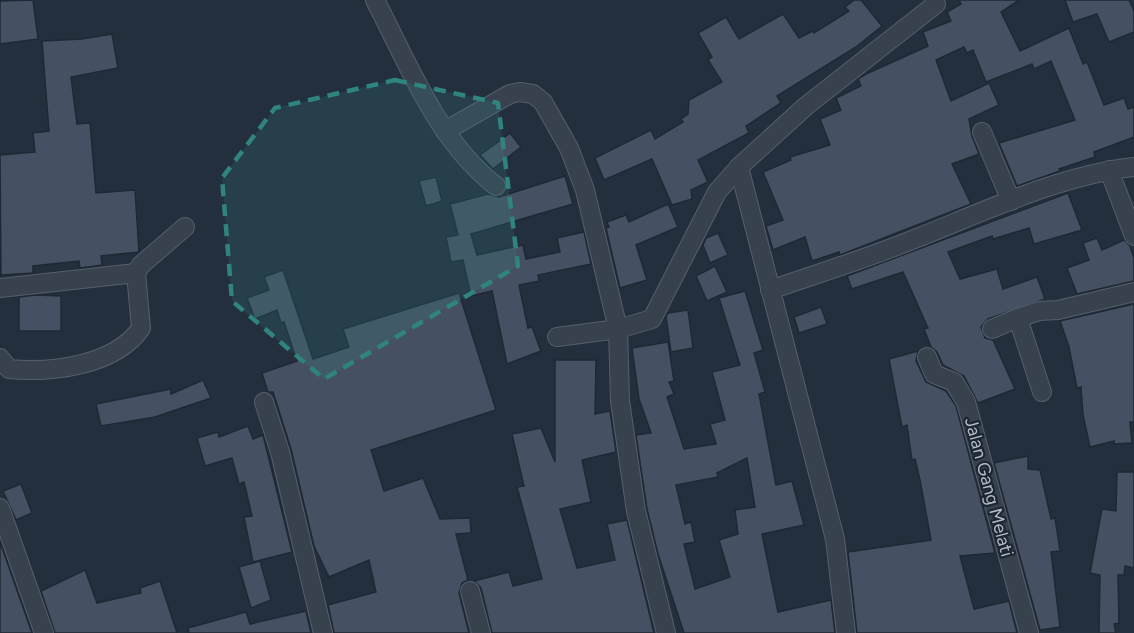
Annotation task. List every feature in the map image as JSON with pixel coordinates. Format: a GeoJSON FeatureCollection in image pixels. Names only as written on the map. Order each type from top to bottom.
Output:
{"type":"FeatureCollection","features":[{"type":"Feature","properties":{"kind":"street"},"geometry":{"type":"LineString","coordinates":[[375,0],[445,131],[466,160],[496,186]]}},
{"type":"Feature","properties":{"kind":"street"},"geometry":{"type":"LineString","coordinates":[[557,337],[618,329],[652,319],[717,192],[739,167],[806,106],[937,1]]}},
{"type":"Feature","properties":{"kind":"street"},"geometry":{"type":"LineString","coordinates":[[445,131],[510,94],[520,92],[532,94],[543,102],[569,148],[585,190],[618,329],[620,401],[636,510],[666,633]]}},
{"type":"Feature","properties":{"kind":"street"},"geometry":{"type":"LineString","coordinates":[[982,132],[1011,201]]}},
{"type":"Feature","properties":{"kind":"street"},"geometry":{"type":"LineString","coordinates":[[739,167],[836,539],[846,633]]}},
{"type":"Feature","properties":{"kind":"street"},"geometry":{"type":"LineString","coordinates":[[770,290],[880,253],[1011,201],[1109,170],[1134,167]]}},
{"type":"Feature","properties":{"kind":"street"},"geometry":{"type":"LineString","coordinates":[[1109,170],[1134,236]]}},
{"type":"Feature","properties":{"kind":"street"},"geometry":{"type":"LineString","coordinates":[[0,358],[9,369],[39,372],[79,366],[126,345],[141,328],[136,273],[141,265],[185,226]]}},
{"type":"Feature","properties":{"kind":"street"},"geometry":{"type":"LineString","coordinates":[[0,288],[136,273]]}},
{"type":"Feature","properties":{"kind":"street"},"geometry":{"type":"LineString","coordinates":[[992,329],[1039,311],[1058,310],[1134,292]]}},
{"type":"Feature","properties":{"kind":"street"},"geometry":{"type":"LineString","coordinates":[[1018,318],[1042,392]]}},
{"type":"Feature","properties":{"kind":"street","name":"Jalan Gang Melati"},"geometry":{"type":"LineString","coordinates":[[927,357],[934,374],[954,382],[966,402],[1029,633]]}},
{"type":"Feature","properties":{"kind":"street"},"geometry":{"type":"LineString","coordinates":[[264,402],[280,452],[323,633]]}},
{"type":"Feature","properties":{"kind":"street"},"geometry":{"type":"LineString","coordinates":[[0,508],[44,633]]}},
{"type":"Feature","properties":{"kind":"street"},"geometry":{"type":"LineString","coordinates":[[470,591],[481,633]]}},
{"type":"Feature","properties":{"kind":"highlighted area"},"geometry":{"type":"Polygon","coordinates":[[[395,80],[498,103],[518,266],[433,318],[324,379],[232,301],[222,178],[275,108],[395,80]]]}},
{"type":"Feature","properties":{"kind":"building"},"geometry":{"type":"Polygon","coordinates":[[[33,0],[38,39],[0,44],[0,1],[33,0]]]}},
{"type":"Feature","properties":{"kind":"building"},"geometry":{"type":"Polygon","coordinates":[[[854,0],[861,0],[882,26],[856,47],[777,96],[781,103],[746,126],[749,133],[698,160],[708,182],[691,190],[692,199],[672,205],[652,159],[604,180],[595,158],[651,130],[655,139],[683,122],[681,119],[688,114],[689,100],[722,82],[708,60],[712,57],[698,33],[726,17],[739,39],[783,14],[799,38],[813,31],[814,33],[849,11],[845,7],[854,0]]]}},
{"type":"Feature","properties":{"kind":"building"},"geometry":{"type":"Polygon","coordinates":[[[959,0],[1019,0],[1001,12],[1020,51],[1069,28],[1083,64],[1087,62],[1104,105],[1124,98],[1128,109],[1134,107],[1134,137],[1094,152],[1095,157],[1017,186],[999,143],[1075,120],[1051,61],[1034,69],[1032,64],[986,82],[973,50],[967,53],[964,47],[936,60],[951,101],[989,83],[999,105],[969,119],[979,154],[952,164],[971,204],[840,255],[839,252],[812,261],[805,237],[773,250],[766,226],[783,220],[763,172],[791,160],[790,157],[830,145],[820,119],[841,110],[836,98],[861,86],[858,79],[866,74],[928,46],[923,32],[951,21],[947,12],[961,4],[959,0]]]}},
{"type":"Feature","properties":{"kind":"building"},"geometry":{"type":"Polygon","coordinates":[[[1065,0],[1129,0],[1134,11],[1134,32],[1109,42],[1097,14],[1073,22],[1065,0]]]}},
{"type":"Feature","properties":{"kind":"building"},"geometry":{"type":"Polygon","coordinates":[[[112,34],[118,68],[71,77],[77,124],[90,123],[96,193],[135,190],[139,252],[101,256],[102,265],[80,268],[79,261],[33,266],[33,273],[1,275],[0,155],[35,152],[33,133],[49,131],[42,41],[82,39],[112,34]]]}},
{"type":"Feature","properties":{"kind":"building"},"geometry":{"type":"Polygon","coordinates":[[[510,133],[521,147],[493,169],[480,155],[510,133]]]}},
{"type":"Feature","properties":{"kind":"building"},"geometry":{"type":"Polygon","coordinates":[[[565,176],[573,204],[471,234],[477,255],[523,245],[526,259],[560,252],[557,238],[584,232],[591,264],[538,275],[539,281],[519,285],[528,328],[532,327],[541,351],[507,364],[492,291],[471,296],[463,260],[451,262],[446,237],[458,235],[450,204],[488,194],[499,197],[565,176]]]}},
{"type":"Feature","properties":{"kind":"building"},"geometry":{"type":"Polygon","coordinates":[[[436,177],[442,201],[426,206],[419,181],[436,177]]]}},
{"type":"Feature","properties":{"kind":"building"},"geometry":{"type":"Polygon","coordinates":[[[1068,193],[1082,230],[1034,244],[1029,228],[993,239],[992,236],[948,252],[960,279],[997,269],[1003,289],[1037,277],[1045,299],[988,319],[981,327],[985,338],[993,340],[1015,389],[978,403],[964,376],[943,365],[937,352],[931,347],[924,329],[928,328],[903,272],[852,289],[847,276],[1068,193]]]}},
{"type":"Feature","properties":{"kind":"building"},"geometry":{"type":"Polygon","coordinates":[[[668,204],[678,227],[636,245],[647,280],[620,288],[606,228],[609,227],[607,222],[626,215],[629,222],[668,204]]]}},
{"type":"Feature","properties":{"kind":"building"},"geometry":{"type":"Polygon","coordinates":[[[718,233],[728,255],[710,263],[703,245],[706,238],[718,233]]]}},
{"type":"Feature","properties":{"kind":"building"},"geometry":{"type":"Polygon","coordinates":[[[1097,238],[1102,250],[1124,240],[1130,246],[1134,258],[1134,281],[1077,294],[1067,268],[1089,260],[1083,243],[1097,238]]]}},
{"type":"Feature","properties":{"kind":"building"},"geometry":{"type":"Polygon","coordinates":[[[715,266],[727,292],[707,301],[696,276],[715,266]]]}},
{"type":"Feature","properties":{"kind":"building"},"geometry":{"type":"Polygon","coordinates":[[[283,270],[313,359],[349,347],[343,329],[459,293],[496,410],[371,450],[384,491],[423,478],[440,519],[470,518],[471,533],[456,534],[468,580],[462,583],[459,593],[469,633],[334,633],[328,605],[376,592],[369,560],[329,577],[314,546],[291,449],[273,392],[268,392],[262,373],[297,361],[284,322],[281,323],[277,310],[255,319],[247,298],[269,290],[264,277],[283,270]]]}},
{"type":"Feature","properties":{"kind":"building"},"geometry":{"type":"Polygon","coordinates":[[[745,291],[763,350],[754,353],[765,392],[759,394],[776,485],[792,481],[804,525],[762,534],[778,612],[831,600],[835,633],[684,633],[658,554],[647,509],[636,435],[651,433],[639,399],[632,348],[668,342],[674,381],[669,382],[674,394],[667,397],[684,449],[716,444],[710,424],[725,420],[712,372],[740,365],[719,298],[745,291]],[[747,458],[717,473],[718,477],[676,485],[685,524],[691,522],[695,542],[684,544],[695,589],[730,577],[719,540],[738,534],[735,510],[755,507],[747,458]]]}},
{"type":"Feature","properties":{"kind":"building"},"geometry":{"type":"Polygon","coordinates":[[[61,296],[61,331],[19,331],[19,297],[61,296]]]}},
{"type":"Feature","properties":{"kind":"building"},"geometry":{"type":"Polygon","coordinates":[[[1134,304],[1134,422],[1130,422],[1132,443],[1114,444],[1114,441],[1090,447],[1083,415],[1081,387],[1077,388],[1069,347],[1060,321],[1134,304]]]}},
{"type":"Feature","properties":{"kind":"building"},"geometry":{"type":"Polygon","coordinates":[[[821,307],[827,324],[799,333],[794,317],[821,307]]]}},
{"type":"Feature","properties":{"kind":"building"},"geometry":{"type":"Polygon","coordinates":[[[688,310],[693,348],[671,352],[666,316],[668,313],[688,310]]]}},
{"type":"Feature","properties":{"kind":"building"},"geometry":{"type":"Polygon","coordinates":[[[918,351],[916,361],[926,382],[946,391],[956,406],[995,553],[960,556],[974,609],[1009,601],[1017,633],[857,633],[848,552],[931,540],[920,480],[915,459],[912,460],[907,425],[902,427],[889,359],[918,351]]]}},
{"type":"Feature","properties":{"kind":"building"},"geometry":{"type":"Polygon","coordinates":[[[555,360],[596,360],[595,414],[610,411],[616,452],[582,460],[591,502],[560,509],[577,568],[615,560],[607,524],[627,520],[654,633],[492,633],[481,588],[474,581],[509,572],[513,586],[542,579],[517,487],[524,486],[512,434],[541,428],[555,462],[555,360]]]}},
{"type":"Feature","properties":{"kind":"building"},"geometry":{"type":"Polygon","coordinates":[[[203,380],[211,398],[155,417],[101,426],[96,404],[171,389],[171,394],[203,380]]]}},
{"type":"Feature","properties":{"kind":"building"},"geometry":{"type":"Polygon","coordinates":[[[248,426],[253,439],[263,435],[292,552],[253,562],[244,517],[252,516],[244,482],[239,484],[232,458],[205,466],[197,438],[218,432],[219,437],[248,426]]]}},
{"type":"Feature","properties":{"kind":"building"},"geometry":{"type":"Polygon","coordinates":[[[1028,456],[1028,469],[1040,470],[1051,519],[1055,518],[1060,551],[1051,552],[1060,627],[1040,630],[994,463],[1028,456]]]}},
{"type":"Feature","properties":{"kind":"building"},"geometry":{"type":"Polygon","coordinates":[[[1117,472],[1134,472],[1134,568],[1125,566],[1124,575],[1118,575],[1119,623],[1114,624],[1116,633],[1099,633],[1100,575],[1090,573],[1102,509],[1116,511],[1117,472]]]}},
{"type":"Feature","properties":{"kind":"building"},"geometry":{"type":"Polygon","coordinates":[[[21,484],[32,513],[16,520],[3,491],[21,484]]]}},
{"type":"Feature","properties":{"kind":"building"},"geometry":{"type":"Polygon","coordinates":[[[0,542],[32,633],[0,633],[0,542]]]}},
{"type":"Feature","properties":{"kind":"building"},"geometry":{"type":"Polygon","coordinates":[[[260,561],[271,600],[251,608],[239,567],[260,561]]]}},
{"type":"Feature","properties":{"kind":"building"},"geometry":{"type":"Polygon","coordinates":[[[85,570],[97,603],[141,593],[140,588],[160,581],[177,633],[55,633],[41,591],[85,570]]]}},
{"type":"Feature","properties":{"kind":"building"},"geometry":{"type":"Polygon","coordinates":[[[306,611],[311,633],[189,633],[188,628],[246,612],[250,624],[306,611]]]}}]}
